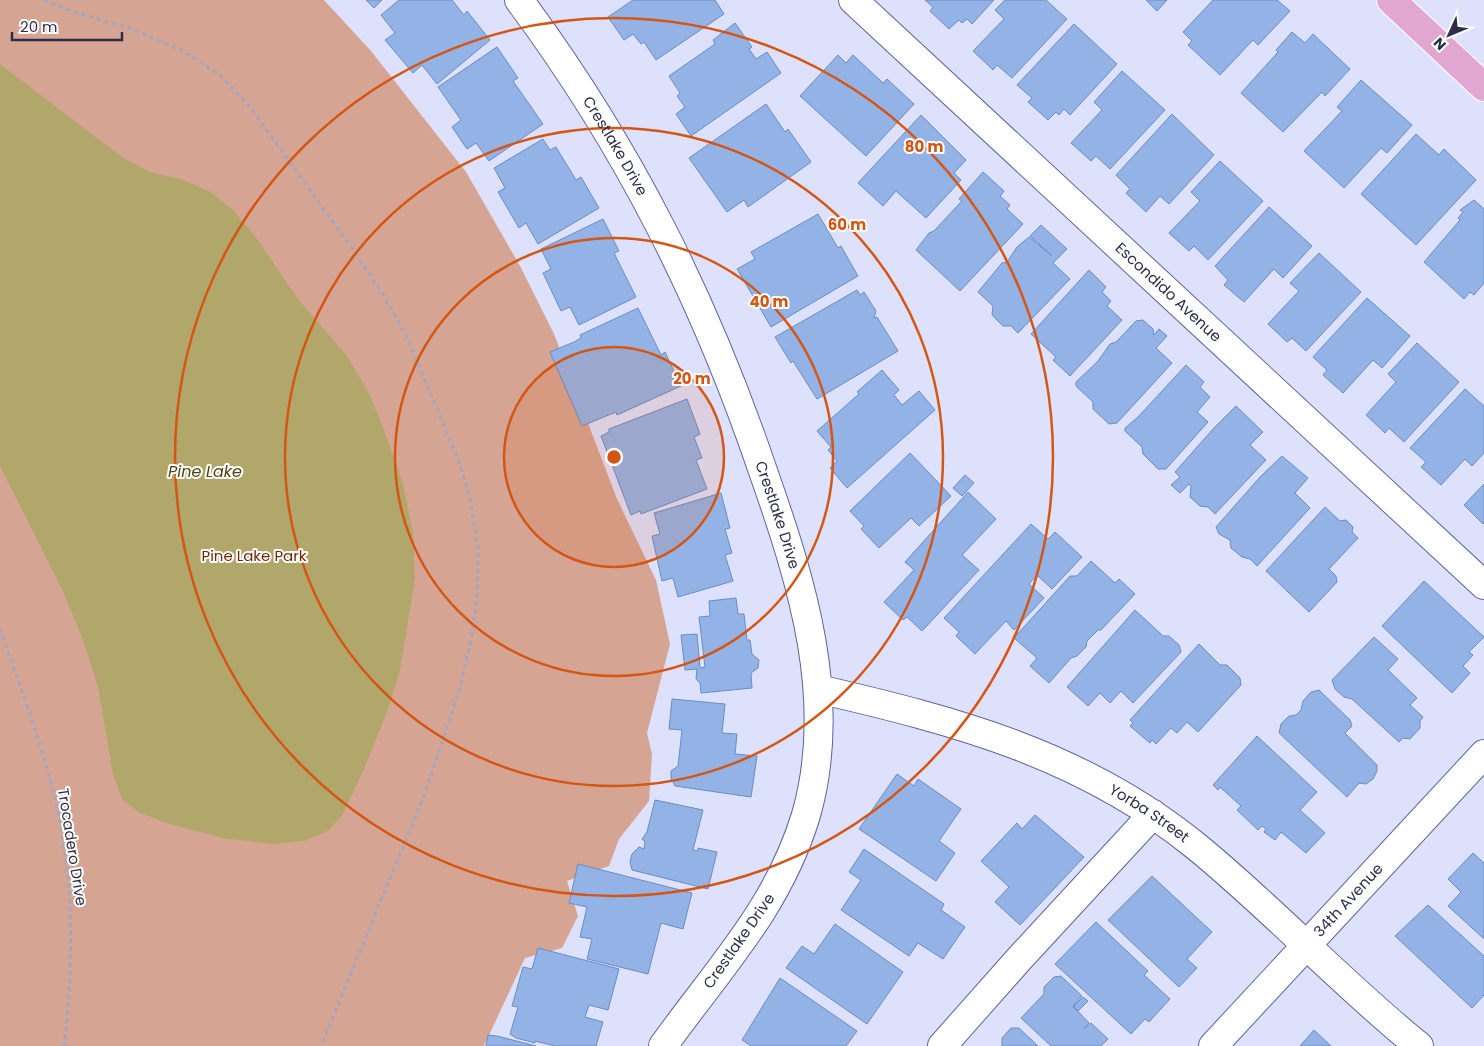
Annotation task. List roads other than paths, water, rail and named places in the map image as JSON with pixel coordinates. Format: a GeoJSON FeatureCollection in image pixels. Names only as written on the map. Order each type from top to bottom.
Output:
{"type":"FeatureCollection","features":[{"type":"Feature","properties":{"kind":"main road"},"geometry":{"type":"LineString","coordinates":[[1391,0],[1484,86]]}},
{"type":"Feature","properties":{"kind":"street","name":"Crestlake Drive"},"geometry":{"type":"LineString","coordinates":[[519,0],[560,55],[639,183],[703,312],[730,378],[773,499],[807,619],[818,689],[820,719],[815,778],[806,815],[792,852],[761,914],[663,1046]]}},
{"type":"Feature","properties":{"kind":"street","name":"Escondido Avenue"},"geometry":{"type":"LineString","coordinates":[[853,0],[1484,585]]}},
{"type":"Feature","properties":{"kind":"street","name":"Yorba Street"},"geometry":{"type":"LineString","coordinates":[[818,689],[960,724],[1012,742],[1060,762],[1108,786],[1153,814],[1196,846],[1419,1046]]}},
{"type":"Feature","properties":{"kind":"street","name":"34th Avenue"},"geometry":{"type":"LineString","coordinates":[[1213,1046],[1484,754]]}},
{"type":"Feature","properties":{"kind":"street"},"geometry":{"type":"LineString","coordinates":[[942,1046],[1020,958],[1153,814]]}},
{"type":"Feature","properties":{"kind":"water","name":"Pine Lake"},"geometry":{"type":"Polygon","coordinates":[[[0,64],[122,157],[150,172],[180,179],[209,191],[232,209],[255,236],[298,299],[347,356],[369,393],[386,435],[403,483],[413,533],[415,579],[400,670],[387,712],[364,769],[342,816],[328,831],[304,841],[273,844],[223,838],[166,823],[138,812],[122,799],[113,775],[98,687],[83,640],[62,589],[0,466],[0,64]]]}},
{"type":"Feature","properties":{"kind":"park label","name":"Pine Lake Park"},"geometry":{"type":"Point","coordinates":[254,556]}}]}
